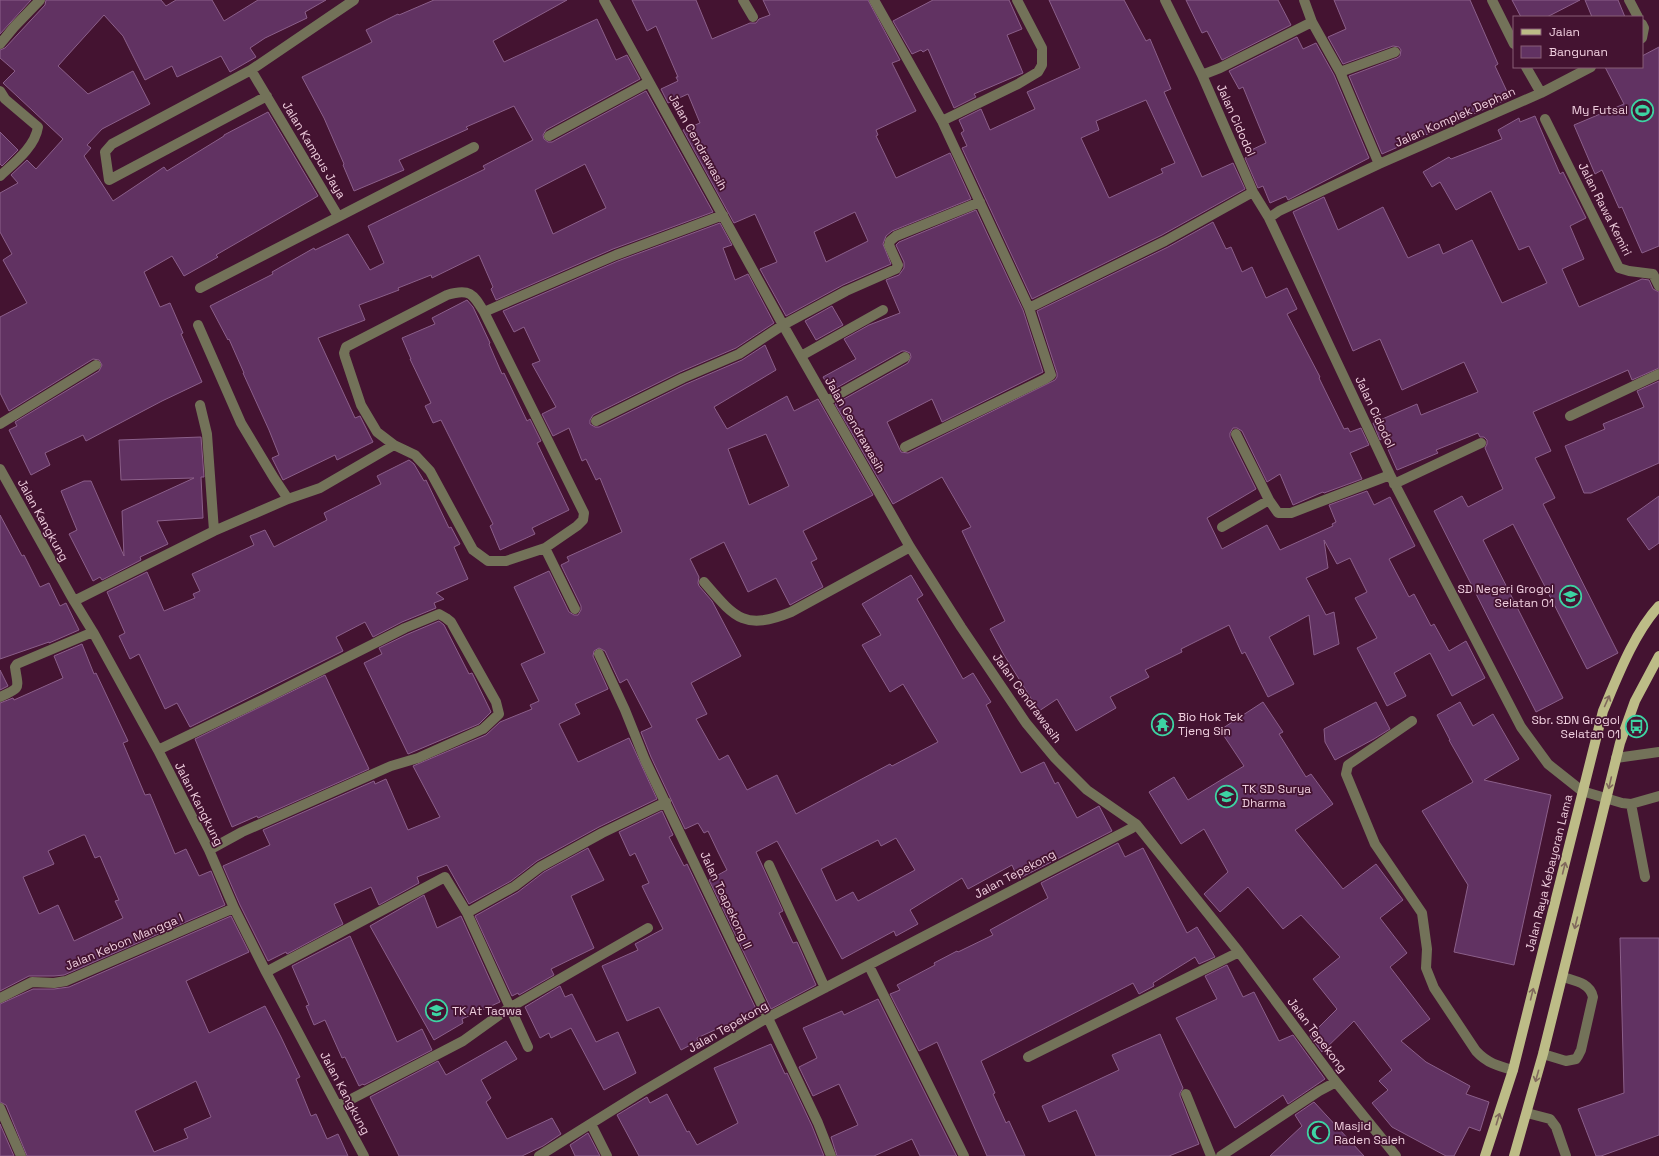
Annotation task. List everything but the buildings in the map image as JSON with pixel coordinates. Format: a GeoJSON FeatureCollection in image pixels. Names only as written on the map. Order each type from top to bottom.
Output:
{"type":"FeatureCollection","features":[{"type":"Feature","properties":{"kind":"main road","name":"Jalan Raya Kebayoran Lama"},"geometry":{"type":"LineString","coordinates":[[1485,1156],[1513,1070],[1602,711],[1624,662],[1646,622],[1658,609]]}},
{"type":"Feature","properties":{"kind":"main road"},"geometry":{"type":"LineString","coordinates":[[1514,1156],[1544,1054],[1626,722],[1635,701],[1659,656]]}},
{"type":"Feature","properties":{"kind":"street"},"geometry":{"type":"LineString","coordinates":[[0,44],[14,26],[40,0]]}},
{"type":"Feature","properties":{"kind":"street"},"geometry":{"type":"LineString","coordinates":[[267,96],[109,180],[105,152],[112,144],[251,70],[354,0]]}},
{"type":"Feature","properties":{"kind":"street","name":"Jalan Cendrawasih"},"geometry":{"type":"LineString","coordinates":[[604,0],[783,325],[910,547],[961,627],[1026,723],[1055,758],[1087,790],[1136,824]]}},
{"type":"Feature","properties":{"kind":"street"},"geometry":{"type":"LineString","coordinates":[[743,0],[753,17]]}},
{"type":"Feature","properties":{"kind":"street"},"geometry":{"type":"LineString","coordinates":[[874,0],[942,121],[1029,308],[1051,375],[905,447]]}},
{"type":"Feature","properties":{"kind":"street"},"geometry":{"type":"LineString","coordinates":[[942,121],[1018,84],[1038,72],[1042,65],[1042,48],[1016,0]]}},
{"type":"Feature","properties":{"kind":"street","name":"Jalan Cidodol"},"geometry":{"type":"LineString","coordinates":[[1165,0],[1202,75],[1253,192],[1269,218],[1392,480],[1521,727],[1548,764],[1582,791],[1607,798],[1615,802],[1631,804]]}},
{"type":"Feature","properties":{"kind":"street"},"geometry":{"type":"LineString","coordinates":[[1304,0],[1312,22],[1340,72],[1379,164]]}},
{"type":"Feature","properties":{"kind":"street"},"geometry":{"type":"LineString","coordinates":[[1492,0],[1513,42]]}},
{"type":"Feature","properties":{"kind":"street"},"geometry":{"type":"LineString","coordinates":[[1629,0],[1637,16]]}},
{"type":"Feature","properties":{"kind":"street"},"geometry":{"type":"LineString","coordinates":[[1202,75],[1220,68],[1312,22]]}},
{"type":"Feature","properties":{"kind":"street"},"geometry":{"type":"LineString","coordinates":[[1340,72],[1395,52]]}},
{"type":"Feature","properties":{"kind":"street"},"geometry":{"type":"LineString","coordinates":[[1527,68],[1541,93]]}},
{"type":"Feature","properties":{"kind":"street","name":"Jalan Komplek Dephan"},"geometry":{"type":"LineString","coordinates":[[1269,218],[1279,211],[1379,164],[1541,93],[1589,68]]}},
{"type":"Feature","properties":{"kind":"street","name":"Jalan Kampus Jaya"},"geometry":{"type":"LineString","coordinates":[[200,288],[338,216],[251,70]]}},
{"type":"Feature","properties":{"kind":"street"},"geometry":{"type":"LineString","coordinates":[[549,136],[649,82]]}},
{"type":"Feature","properties":{"kind":"street"},"geometry":{"type":"LineString","coordinates":[[0,91],[5,99],[38,127],[37,134],[22,156],[0,176]]}},
{"type":"Feature","properties":{"kind":"street","name":"Jalan Rawa Kemiri"},"geometry":{"type":"LineString","coordinates":[[1545,119],[1619,268],[1629,271],[1653,274],[1659,286]]}},
{"type":"Feature","properties":{"kind":"street"},"geometry":{"type":"LineString","coordinates":[[338,216],[474,148]]}},
{"type":"Feature","properties":{"kind":"street"},"geometry":{"type":"LineString","coordinates":[[1029,308],[1165,241],[1253,192]]}},
{"type":"Feature","properties":{"kind":"street"},"geometry":{"type":"LineString","coordinates":[[596,421],[683,378],[739,354],[783,325],[846,291],[896,269],[898,265],[889,245],[890,241],[896,236],[980,202]]}},
{"type":"Feature","properties":{"kind":"street"},"geometry":{"type":"LineString","coordinates":[[484,312],[616,255],[724,216]]}},
{"type":"Feature","properties":{"kind":"street"},"geometry":{"type":"LineString","coordinates":[[455,292],[465,292],[474,296],[484,312],[584,513],[583,520],[577,526],[545,548],[506,561],[488,561],[473,550],[430,471],[415,455],[394,445],[377,432],[361,405],[344,357],[346,347],[447,295],[455,292]]}},
{"type":"Feature","properties":{"kind":"street"},"geometry":{"type":"LineString","coordinates":[[801,356],[883,310]]}},
{"type":"Feature","properties":{"kind":"street"},"geometry":{"type":"LineString","coordinates":[[198,325],[229,391],[241,422],[288,499]]}},
{"type":"Feature","properties":{"kind":"street"},"geometry":{"type":"LineString","coordinates":[[827,401],[905,357]]}},
{"type":"Feature","properties":{"kind":"street"},"geometry":{"type":"LineString","coordinates":[[0,424],[96,365]]}},
{"type":"Feature","properties":{"kind":"street"},"geometry":{"type":"LineString","coordinates":[[1570,416],[1659,374]]}},
{"type":"Feature","properties":{"kind":"street"},"geometry":{"type":"LineString","coordinates":[[200,405],[207,434],[214,531]]}},
{"type":"Feature","properties":{"kind":"street"},"geometry":{"type":"LineString","coordinates":[[1236,434],[1269,500],[1278,513],[1291,513],[1392,480],[1481,443]]}},
{"type":"Feature","properties":{"kind":"street"},"geometry":{"type":"LineString","coordinates":[[74,601],[214,531],[288,499],[320,488],[394,445]]}},
{"type":"Feature","properties":{"kind":"street","name":"Jalan Kangkung"},"geometry":{"type":"LineString","coordinates":[[0,469],[158,750],[208,850],[234,908],[266,972],[364,1156]]}},
{"type":"Feature","properties":{"kind":"street"},"geometry":{"type":"LineString","coordinates":[[1222,527],[1269,500]]}},
{"type":"Feature","properties":{"kind":"street"},"geometry":{"type":"LineString","coordinates":[[704,582],[722,603],[733,613],[746,620],[756,622],[782,616],[791,612],[910,547]]}},
{"type":"Feature","properties":{"kind":"street"},"geometry":{"type":"LineString","coordinates":[[545,548],[574,609]]}},
{"type":"Feature","properties":{"kind":"street"},"geometry":{"type":"LineString","coordinates":[[158,750],[264,699],[405,628],[439,614],[451,622],[496,702],[499,714],[483,729],[418,758],[384,769],[242,832],[208,850]]}},
{"type":"Feature","properties":{"kind":"street"},"geometry":{"type":"LineString","coordinates":[[0,697],[15,690],[18,685],[15,668],[17,664],[93,632]]}},
{"type":"Feature","properties":{"kind":"street","name":"Jalan Toapekong II"},"geometry":{"type":"LineString","coordinates":[[599,654],[625,710],[645,760],[818,1123],[831,1156]]}},
{"type":"Feature","properties":{"kind":"street"},"geometry":{"type":"LineString","coordinates":[[1412,721],[1348,765],[1346,774],[1375,844],[1422,913],[1427,950],[1426,968],[1434,988],[1476,1051],[1483,1059],[1493,1065],[1513,1070]]}},
{"type":"Feature","properties":{"kind":"street"},"geometry":{"type":"LineString","coordinates":[[1616,758],[1659,752]]}},
{"type":"Feature","properties":{"kind":"street"},"geometry":{"type":"LineString","coordinates":[[1645,877],[1631,804],[1659,796]]}},
{"type":"Feature","properties":{"kind":"street"},"geometry":{"type":"LineString","coordinates":[[467,913],[515,886],[540,867],[666,802]]}},
{"type":"Feature","properties":{"kind":"street","name":"Jalan Tepekong"},"geometry":{"type":"LineString","coordinates":[[539,1156],[767,1018],[1132,828],[1136,824],[1239,952],[1336,1082],[1396,1156]]}},
{"type":"Feature","properties":{"kind":"street"},"geometry":{"type":"LineString","coordinates":[[768,865],[825,988]]}},
{"type":"Feature","properties":{"kind":"street"},"geometry":{"type":"LineString","coordinates":[[266,972],[392,906],[445,876],[467,913],[528,1047]]}},
{"type":"Feature","properties":{"kind":"street","name":"Jalan Kebon Mangga I"},"geometry":{"type":"LineString","coordinates":[[0,998],[32,982],[54,983],[66,981],[234,908]]}},
{"type":"Feature","properties":{"kind":"street"},"geometry":{"type":"LineString","coordinates":[[338,1106],[463,1041],[510,1007],[648,928]]}},
{"type":"Feature","properties":{"kind":"street"},"geometry":{"type":"LineString","coordinates":[[1028,1057],[1239,952]]}},
{"type":"Feature","properties":{"kind":"street"},"geometry":{"type":"LineString","coordinates":[[869,966],[964,1156]]}},
{"type":"Feature","properties":{"kind":"street"},"geometry":{"type":"LineString","coordinates":[[1544,1054],[1562,1060],[1571,1061],[1576,1059],[1581,1050],[1593,997],[1592,992],[1589,987],[1563,977]]}},
{"type":"Feature","properties":{"kind":"street"},"geometry":{"type":"LineString","coordinates":[[1221,1156],[1319,1091],[1336,1082]]}},
{"type":"Feature","properties":{"kind":"street"},"geometry":{"type":"LineString","coordinates":[[1186,1094],[1211,1156]]}},
{"type":"Feature","properties":{"kind":"street"},"geometry":{"type":"LineString","coordinates":[[0,1108],[21,1156]]}},
{"type":"Feature","properties":{"kind":"street"},"geometry":{"type":"LineString","coordinates":[[1527,1113],[1550,1119],[1556,1127],[1566,1156]]}},
{"type":"Feature","properties":{"kind":"street"},"geometry":{"type":"LineString","coordinates":[[591,1124],[607,1156]]}},
{"type":"Feature","properties":{"kind":"place","name":"My Futsal"},"geometry":{"type":"Point","coordinates":[1643,110]}},
{"type":"Feature","properties":{"kind":"place","name":"SD Negeri Grogol Selatan 01"},"geometry":{"type":"Point","coordinates":[1570,596]}},
{"type":"Feature","properties":{"kind":"place","name":"Bio Hok Tek Tjeng Sin"},"geometry":{"type":"Point","coordinates":[1163,724]}},
{"type":"Feature","properties":{"kind":"place","name":"Sbr. SDN Grogol Selatan 01"},"geometry":{"type":"Point","coordinates":[1636,727]}},
{"type":"Feature","properties":{"kind":"place","name":"TK SD Surya Dharma"},"geometry":{"type":"Point","coordinates":[1226,796]}},
{"type":"Feature","properties":{"kind":"place","name":"TK At Taqwa"},"geometry":{"type":"Point","coordinates":[437,1011]}},
{"type":"Feature","properties":{"kind":"place","name":"Masjid Raden Saleh"},"geometry":{"type":"Point","coordinates":[1319,1133]}}]}
